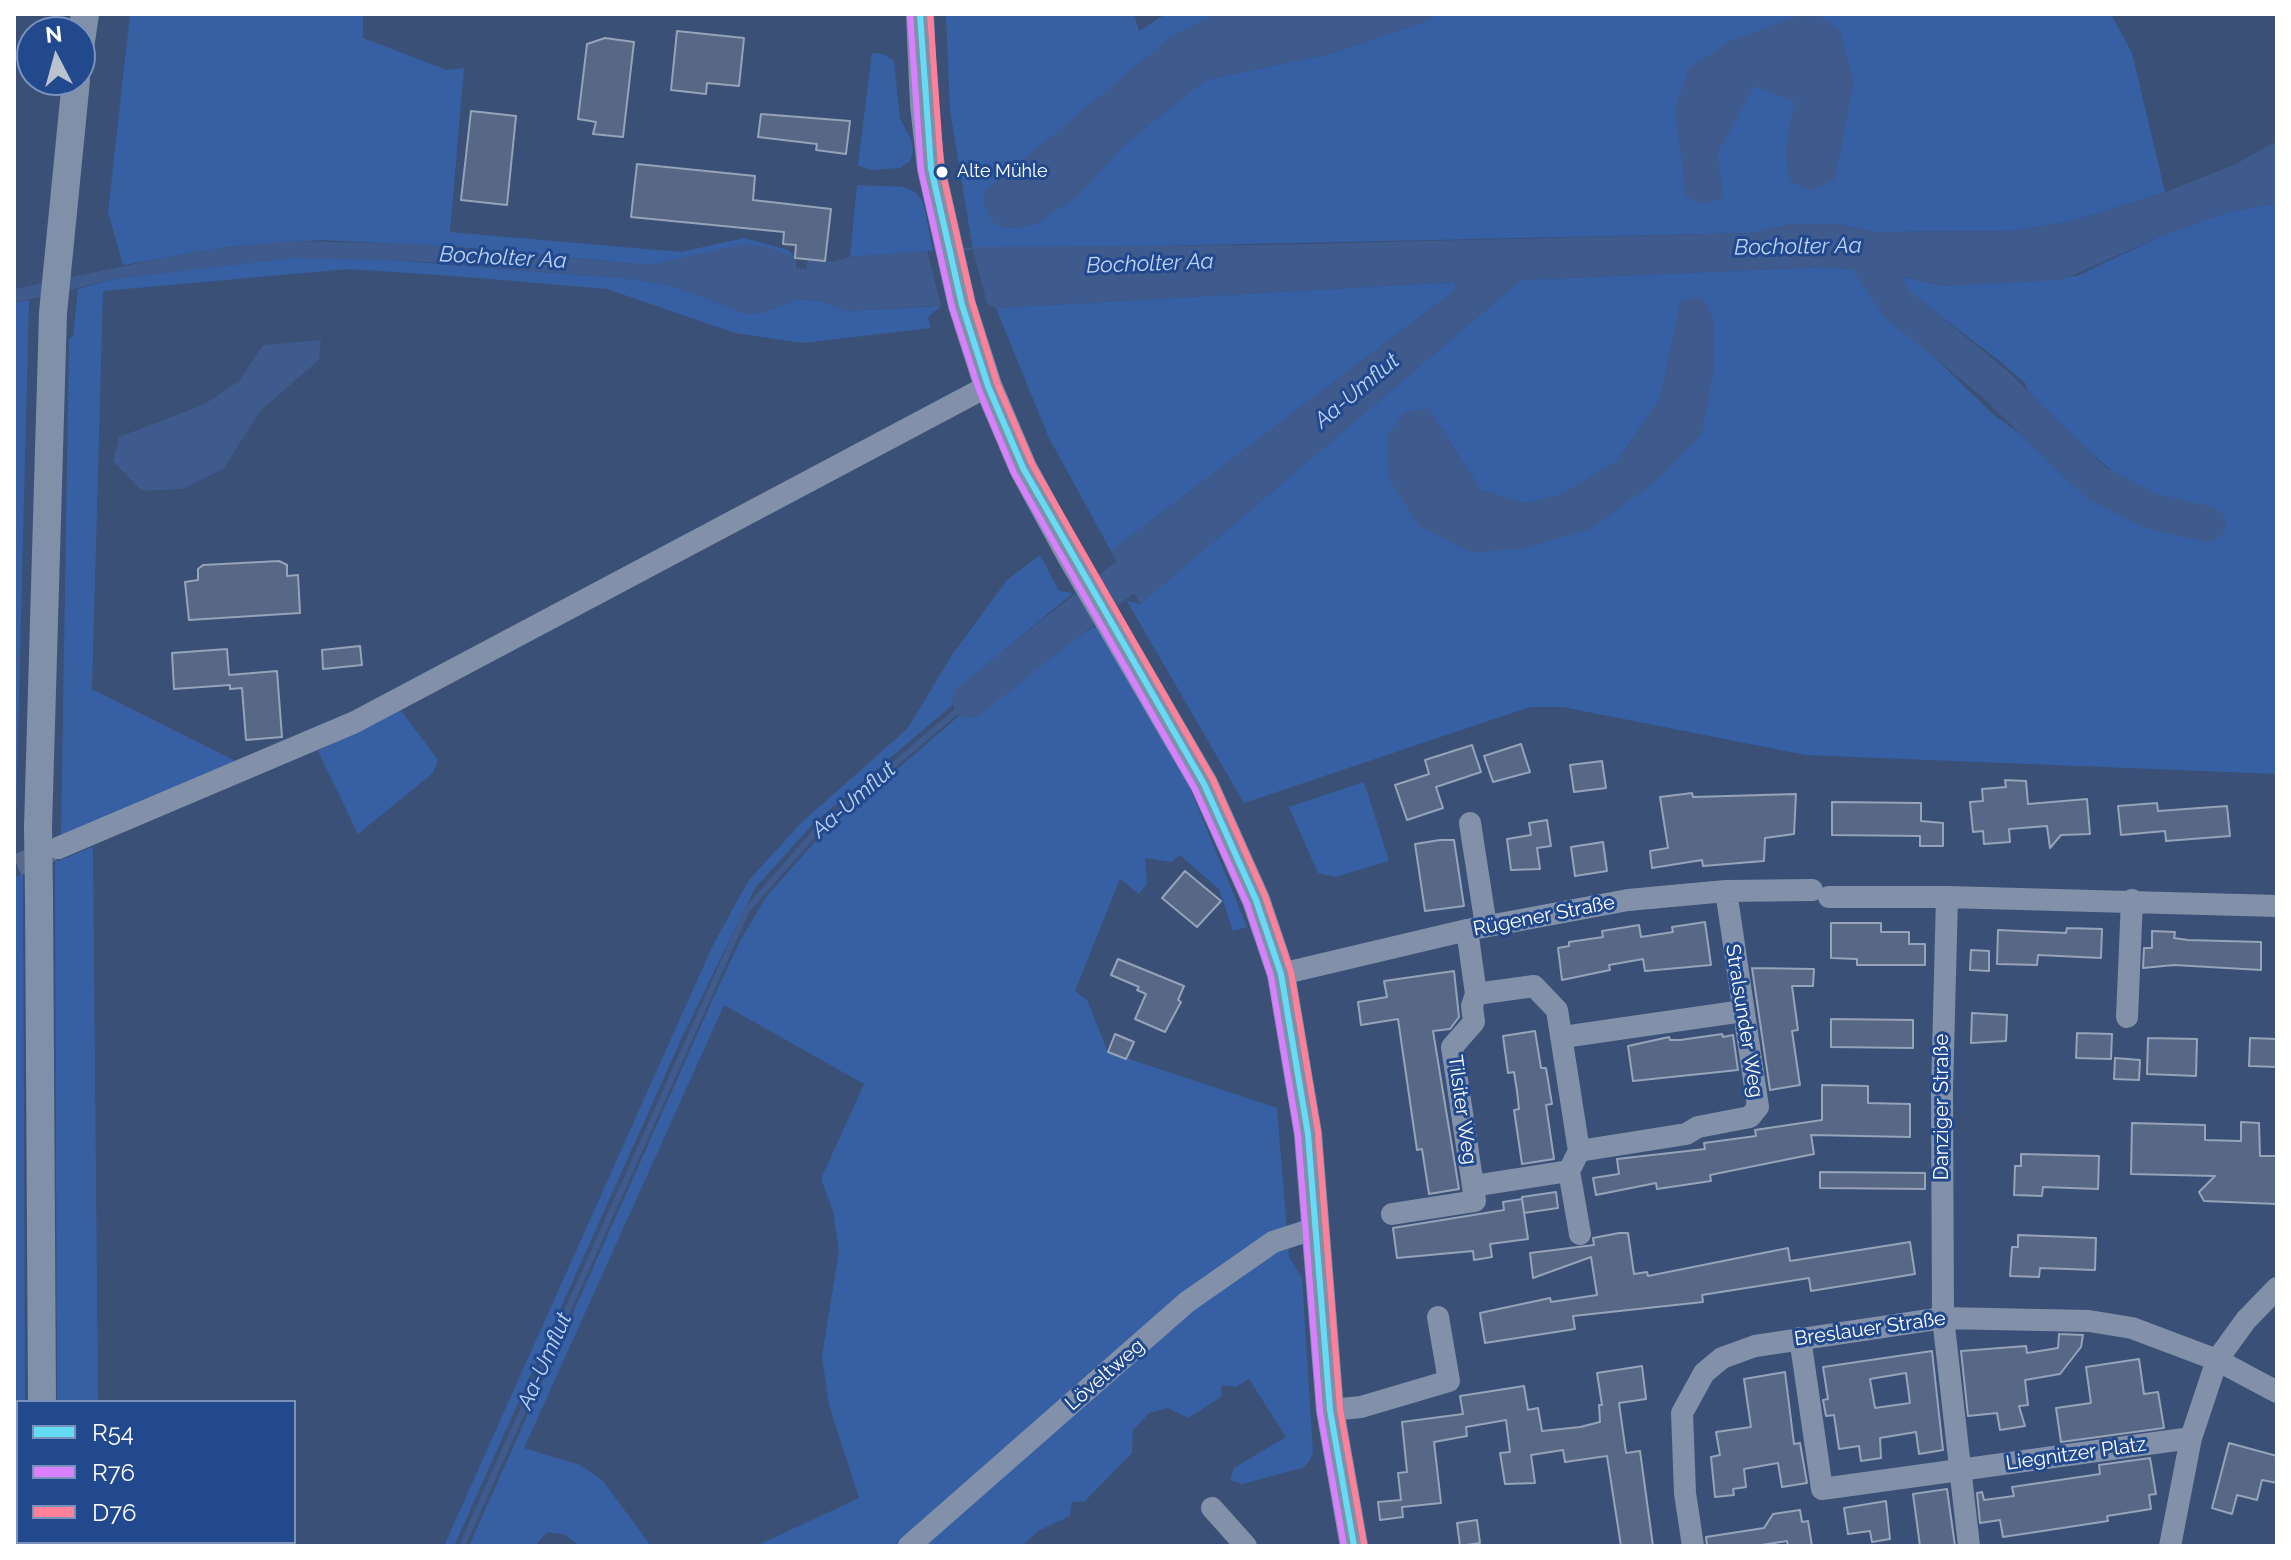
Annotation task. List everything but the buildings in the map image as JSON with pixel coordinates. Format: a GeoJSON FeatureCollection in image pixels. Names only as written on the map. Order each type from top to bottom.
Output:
{"type":"FeatureCollection","features":[{"type":"Feature","properties":{"kind":"main road"},"geometry":{"type":"LineString","coordinates":[[920,14],[925,116],[948,250],[988,386],[1023,468],[1218,812],[1256,900],[1281,974],[1308,1134],[1330,1410],[1354,1546]]}},
{"type":"Feature","properties":{"kind":"main road"},"geometry":{"type":"LineString","coordinates":[[42,1400],[38,827],[53,313],[74,96]]}},
{"type":"Feature","properties":{"kind":"street"},"geometry":{"type":"LineString","coordinates":[[58,848],[355,722],[988,386]]}},
{"type":"Feature","properties":{"kind":"street"},"geometry":{"type":"LineString","coordinates":[[1470,823],[1476,994],[1534,986],[1557,1010],[1563,1037],[1580,1234]]}},
{"type":"Feature","properties":{"kind":"street","name":"Rügener Straße"},"geometry":{"type":"LineString","coordinates":[[1281,974],[1476,928],[1628,900],[1726,891],[1947,897]]}},
{"type":"Feature","properties":{"kind":"street","name":"Stralsunder Weg"},"geometry":{"type":"LineString","coordinates":[[1574,1161],[1686,1134],[1698,1127],[1750,1117],[1758,1107],[1726,891]]}},
{"type":"Feature","properties":{"kind":"street"},"geometry":{"type":"LineString","coordinates":[[1947,897],[2277,906]]}},
{"type":"Feature","properties":{"kind":"street","name":"Danziger Straße"},"geometry":{"type":"LineString","coordinates":[[1943,1318],[1942,1091],[1947,897]]}},
{"type":"Feature","properties":{"kind":"street"},"geometry":{"type":"LineString","coordinates":[[2127,1017],[2132,900]]}},
{"type":"Feature","properties":{"kind":"street","name":"Tilsiter Weg"},"geometry":{"type":"LineString","coordinates":[[1392,1214],[1475,1201],[1452,1047],[1474,1022],[1472,1006],[1476,994]]}},
{"type":"Feature","properties":{"kind":"street"},"geometry":{"type":"LineString","coordinates":[[1563,1037],[1743,1011]]}},
{"type":"Feature","properties":{"kind":"street","name":"Tilsiter Weg"},"geometry":{"type":"LineString","coordinates":[[1473,1186],[1574,1161]]}},
{"type":"Feature","properties":{"kind":"street","name":"Löveltweg"},"geometry":{"type":"LineString","coordinates":[[909,1546],[1187,1302],[1273,1242],[1316,1228]]}},
{"type":"Feature","properties":{"kind":"street"},"geometry":{"type":"LineString","coordinates":[[2170,1546],[2191,1438],[2217,1360],[2246,1320],[2277,1288]]}},
{"type":"Feature","properties":{"kind":"street"},"geometry":{"type":"LineString","coordinates":[[1330,1410],[1361,1407],[1449,1381],[1438,1317]]}},
{"type":"Feature","properties":{"kind":"street"},"geometry":{"type":"LineString","coordinates":[[1943,1318],[1969,1546]]}},
{"type":"Feature","properties":{"kind":"street","name":"Breslauer Straße"},"geometry":{"type":"LineString","coordinates":[[1693,1546],[1685,1493],[1682,1413],[1704,1373],[1722,1358],[1755,1346],[1943,1318],[2089,1321],[2132,1328],[2217,1360],[2277,1392]]}},
{"type":"Feature","properties":{"kind":"street","name":"Liegnitzer Platz"},"geometry":{"type":"LineString","coordinates":[[1800,1338],[1822,1489],[2191,1438]]}},
{"type":"Feature","properties":{"kind":"street"},"geometry":{"type":"LineString","coordinates":[[1212,1508],[1246,1546]]}},
{"type":"Feature","properties":{"kind":"shaded area"},"geometry":{"type":"Polygon","coordinates":[[[130,14],[363,14],[363,38],[447,70],[464,68],[450,232],[681,252],[744,238],[788,250],[795,258],[778,251],[648,265],[459,247],[322,240],[228,247],[123,265],[108,212],[130,14]]]}},
{"type":"Feature","properties":{"kind":"shaded area"},"geometry":{"type":"Polygon","coordinates":[[[946,14],[1134,14],[1139,31],[1166,14],[1216,14],[1171,37],[986,191],[998,226],[1015,228],[1037,223],[1077,196],[1124,145],[1205,80],[1329,54],[1426,21],[1436,14],[2111,14],[2132,53],[2165,192],[2073,221],[2012,231],[1875,232],[1838,224],[1792,224],[1750,233],[973,250],[950,110],[946,14]]]}},
{"type":"Feature","properties":{"kind":"shaded area"},"geometry":{"type":"Polygon","coordinates":[[[872,53],[883,54],[894,61],[900,119],[911,139],[913,152],[910,161],[900,168],[870,170],[858,165],[872,53]]]}},
{"type":"Feature","properties":{"kind":"shaded area"},"geometry":{"type":"Polygon","coordinates":[[[857,185],[904,187],[915,192],[923,202],[933,251],[850,257],[857,185]]]}},
{"type":"Feature","properties":{"kind":"shaded area"},"geometry":{"type":"Polygon","coordinates":[[[2277,203],[2277,774],[1806,755],[1563,707],[1530,707],[1244,803],[1127,601],[1140,604],[1521,280],[1824,267],[1864,270],[1885,310],[1994,415],[2046,453],[2083,491],[2160,528],[2190,535],[2219,526],[2201,512],[2186,512],[2150,496],[2116,474],[2034,405],[2025,383],[2001,362],[1884,273],[1944,286],[2077,276],[2159,237],[2227,212],[2277,203]],[[1681,301],[1660,399],[1617,461],[1560,495],[1524,503],[1481,490],[1428,408],[1419,526],[1655,482],[1681,301]]]}},
{"type":"Feature","properties":{"kind":"shaded area"},"geometry":{"type":"Polygon","coordinates":[[[351,257],[633,279],[673,286],[747,314],[764,312],[797,299],[820,301],[846,311],[941,306],[928,317],[931,328],[803,343],[735,333],[607,289],[466,277],[349,269],[103,291],[92,689],[237,762],[61,837],[69,339],[73,336],[78,289],[114,279],[195,269],[291,258],[351,257]]]}},
{"type":"Feature","properties":{"kind":"shaded area"},"geometry":{"type":"Polygon","coordinates":[[[1454,282],[1454,291],[1111,551],[1049,438],[996,308],[1454,282]]]}},
{"type":"Feature","properties":{"kind":"shaded area"},"geometry":{"type":"Polygon","coordinates":[[[29,300],[15,856],[14,857],[14,303],[29,300]]]}},
{"type":"Feature","properties":{"kind":"shaded area"},"geometry":{"type":"Polygon","coordinates":[[[1040,555],[1059,591],[1073,593],[979,671],[965,694],[813,824],[755,888],[683,1035],[454,1546],[444,1546],[713,945],[749,880],[801,823],[908,728],[952,655],[1007,580],[1040,555]]]}},
{"type":"Feature","properties":{"kind":"shaded area"},"geometry":{"type":"Polygon","coordinates":[[[1099,624],[1185,776],[1247,927],[1233,931],[1219,889],[1180,855],[1171,862],[1145,858],[1147,883],[1139,894],[1120,879],[1075,991],[1087,1000],[1108,1052],[1277,1108],[1289,1257],[1302,1278],[1313,1453],[1309,1462],[1302,1468],[1242,1484],[1230,1480],[1234,1468],[1286,1437],[1249,1379],[1236,1387],[1222,1385],[1221,1397],[1188,1418],[1168,1408],[1149,1413],[1133,1430],[1132,1453],[1085,1501],[1072,1502],[1070,1516],[1038,1531],[1022,1546],[756,1546],[859,1498],[829,1405],[822,1356],[839,1251],[833,1211],[821,1179],[864,1084],[724,1005],[524,1448],[580,1465],[603,1481],[651,1546],[581,1546],[563,1534],[547,1532],[535,1546],[469,1546],[713,999],[740,941],[766,897],[822,834],[975,702],[1005,693],[1052,653],[1099,624]]]}},
{"type":"Feature","properties":{"kind":"shaded area"},"geometry":{"type":"Polygon","coordinates":[[[399,708],[438,760],[433,773],[358,834],[318,751],[399,708]]]}},
{"type":"Feature","properties":{"kind":"shaded area"},"geometry":{"type":"Polygon","coordinates":[[[1364,782],[1389,861],[1335,877],[1318,873],[1289,807],[1364,782]]]}},
{"type":"Feature","properties":{"kind":"shaded area"},"geometry":{"type":"Polygon","coordinates":[[[93,847],[98,1400],[57,1400],[55,862],[93,847]]]}},
{"type":"Feature","properties":{"kind":"shaded area"},"geometry":{"type":"Polygon","coordinates":[[[23,874],[25,1400],[16,1400],[16,1544],[26,1546],[14,1546],[14,878],[23,874]]]}},
{"type":"Feature","properties":{"kind":"water"},"geometry":{"type":"Polygon","coordinates":[[[1216,14],[1436,14],[1426,21],[1329,54],[1205,80],[1124,145],[1078,196],[1037,223],[1015,228],[998,226],[991,220],[983,202],[986,191],[1171,37],[1216,14]]]}},
{"type":"Feature","properties":{"kind":"water"},"geometry":{"type":"Polygon","coordinates":[[[1803,14],[1816,14],[1840,31],[1854,82],[1835,179],[1810,191],[1790,181],[1785,154],[1794,101],[1754,86],[1718,153],[1723,198],[1705,204],[1686,197],[1675,108],[1689,68],[1732,40],[1803,14]]]}},
{"type":"Feature","properties":{"kind":"water","name":"Bocholter Aa"},"geometry":{"type":"Polygon","coordinates":[[[2277,141],[2277,203],[2227,212],[2159,237],[2062,280],[1944,286],[1886,273],[1913,295],[1885,310],[1864,270],[1824,267],[1521,280],[1140,604],[1111,551],[1454,291],[1454,282],[996,308],[986,303],[846,311],[820,301],[797,299],[764,312],[747,314],[673,286],[633,279],[411,261],[291,258],[114,279],[14,303],[14,289],[198,251],[286,241],[416,244],[648,265],[745,244],[765,246],[796,258],[796,268],[806,269],[808,259],[832,262],[850,257],[977,247],[1263,245],[1750,233],[1792,224],[1838,224],[1875,232],[2012,231],[2073,221],[2165,192],[2234,165],[2277,141]]]}},
{"type":"Feature","properties":{"kind":"water"},"geometry":{"type":"Polygon","coordinates":[[[1702,297],[1713,317],[1714,368],[1702,434],[1655,482],[1593,528],[1525,548],[1472,553],[1419,526],[1389,479],[1387,436],[1405,412],[1428,408],[1481,490],[1524,503],[1560,495],[1617,461],[1660,399],[1681,300],[1702,297]]]}},
{"type":"Feature","properties":{"kind":"water"},"geometry":{"type":"Polygon","coordinates":[[[321,340],[319,360],[262,409],[223,469],[182,489],[142,491],[113,461],[119,437],[203,405],[239,381],[263,345],[321,340]]]}},
{"type":"Feature","properties":{"kind":"pier"},"geometry":{"type":"Polygon","coordinates":[[[973,250],[987,303],[941,306],[927,251],[973,250]]]}},
{"type":"Feature","properties":{"kind":"waterway","name":"Bocholter Aa"},"geometry":{"type":"LineString","coordinates":[[1870,264],[1897,304],[1995,384],[2096,483],[2151,511],[2207,524]]}},
{"type":"Feature","properties":{"kind":"waterway","name":"Aa-Umflut"},"geometry":{"type":"LineString","coordinates":[[970,700],[1162,548]]}},
{"type":"Feature","properties":{"kind":"waterway","name":"Aa-Umflut"},"geometry":{"type":"LineString","coordinates":[[462,1546],[747,910],[816,831],[970,700]]}},
{"type":"Feature","properties":{"kind":"tunnel"},"geometry":{"type":"LineString","coordinates":[[17,865],[53,850]]}},
{"type":"Feature","properties":{"kind":"transit line","name":"R76"},"geometry":{"type":"LineString","coordinates":[[910,14],[921,170],[952,307],[979,390],[1014,473],[1195,789],[1247,904],[1271,976],[1298,1135],[1320,1411],[1344,1546]]}},
{"type":"Feature","properties":{"kind":"transit line","name":"R54"},"geometry":{"type":"LineString","coordinates":[[920,14],[931,168],[962,305],[988,386],[1023,468],[1204,784],[1256,900],[1281,974],[1308,1134],[1330,1410],[1354,1546]]}},
{"type":"Feature","properties":{"kind":"transit line","name":"D76"},"geometry":{"type":"LineString","coordinates":[[930,14],[941,166],[972,302],[997,383],[1032,464],[1213,780],[1265,896],[1291,972],[1318,1132],[1340,1409],[1364,1544]]}},
{"type":"Feature","properties":{"kind":"place","name":"Alte Mühle"},"geometry":{"type":"Point","coordinates":[942,172]}}]}
